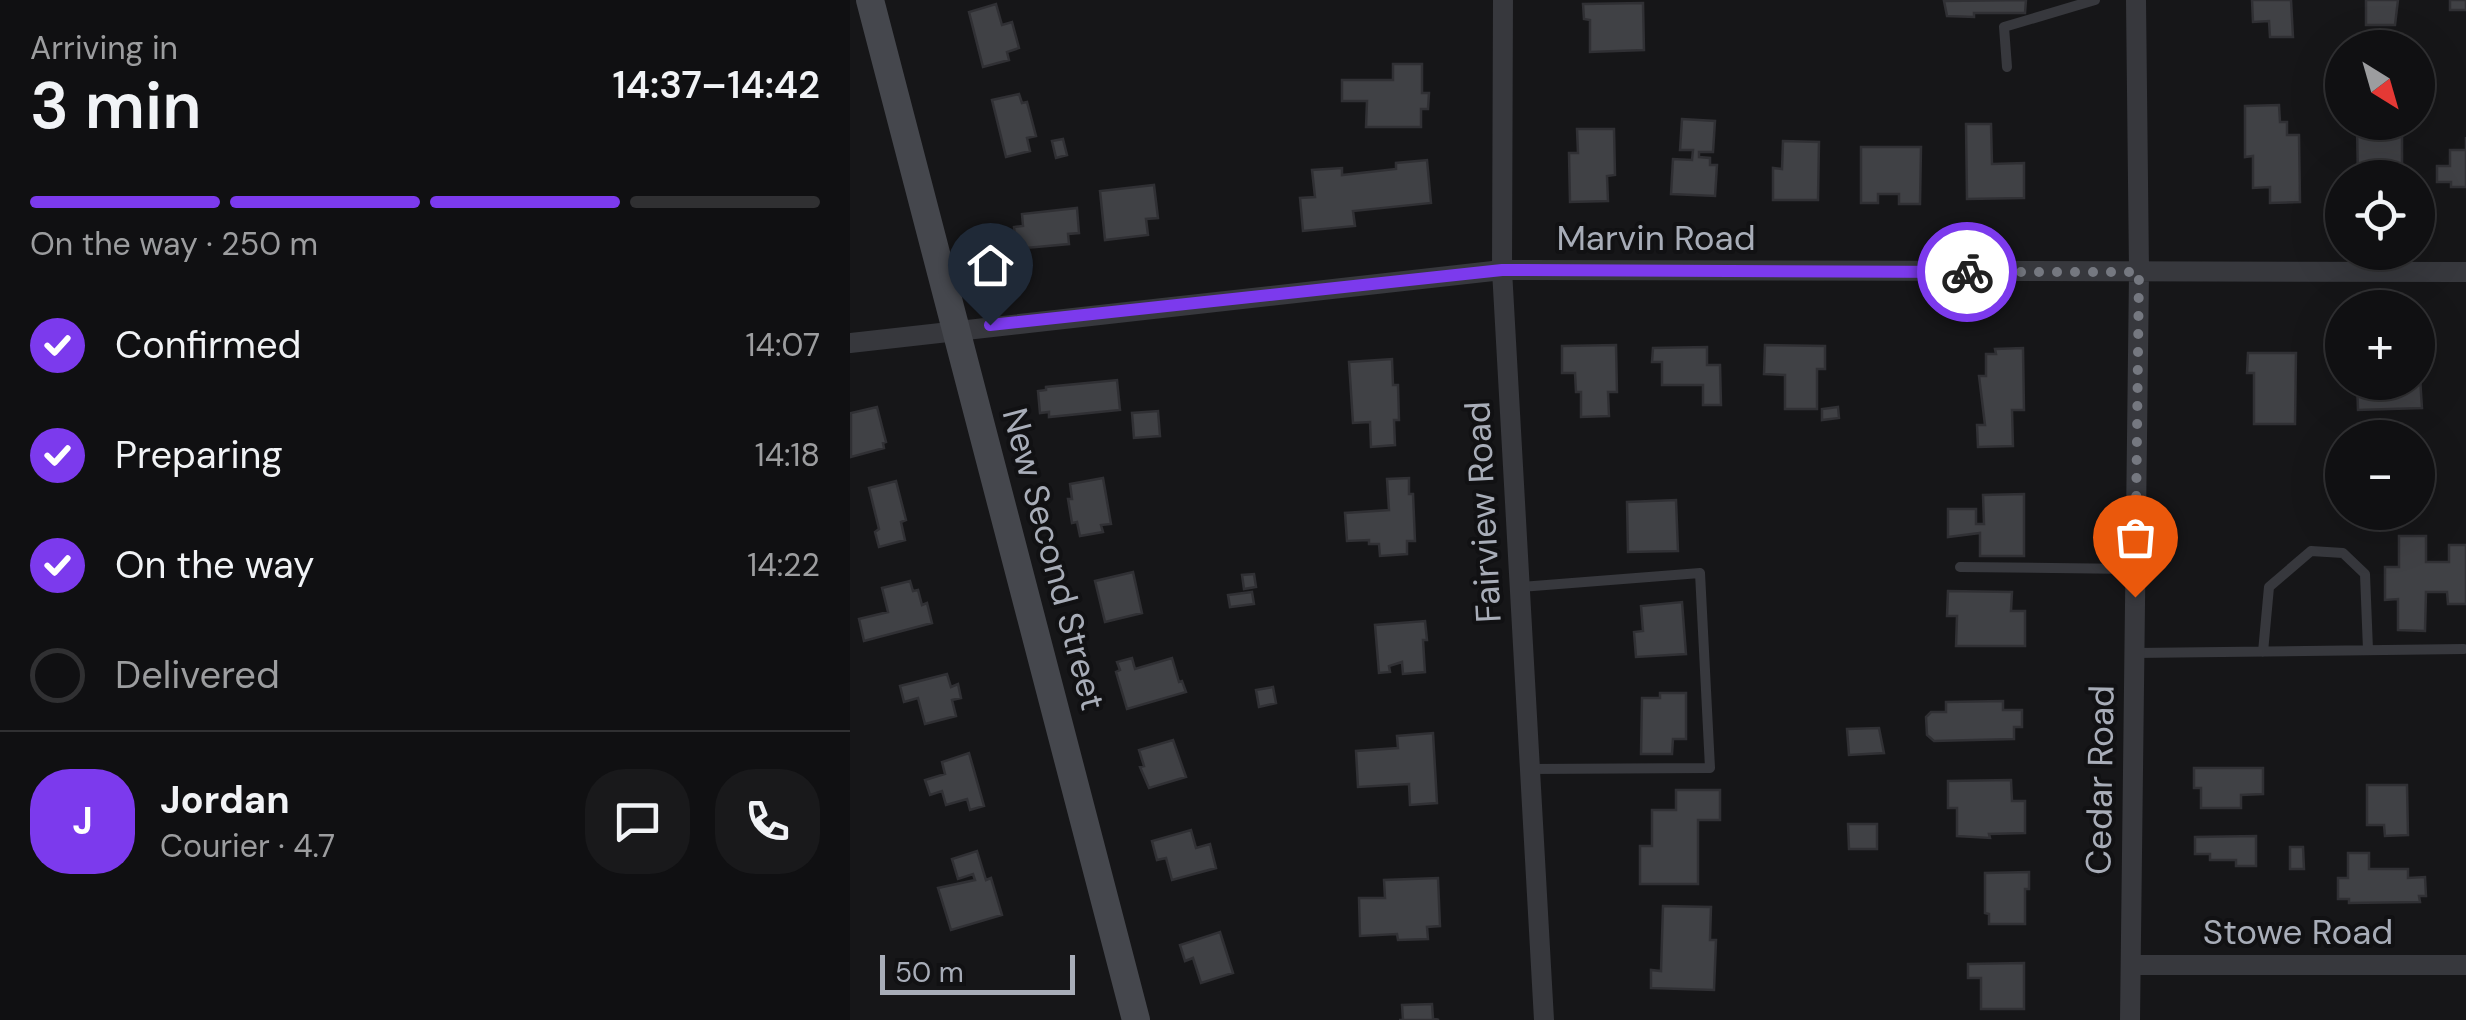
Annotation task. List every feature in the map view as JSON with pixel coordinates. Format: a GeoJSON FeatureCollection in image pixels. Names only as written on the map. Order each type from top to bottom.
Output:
{"type":"FeatureCollection","features":[{"type":"Feature","properties":{"kind":"street","name":"New Second Street"},"geometry":{"type":"LineString","coordinates":[[870,0],[1136,1020]]}},
{"type":"Feature","properties":{"kind":"street","name":"Fairview Road"},"geometry":{"type":"LineString","coordinates":[[1503,0],[1502,270],[1544,1020]]}},
{"type":"Feature","properties":{"kind":"street","name":"Cedar Road"},"geometry":{"type":"LineString","coordinates":[[2130,1020],[2139,272],[2136,0]]}},
{"type":"Feature","properties":{"kind":"street","name":"Marvin Road"},"geometry":{"type":"LineString","coordinates":[[850,343],[1502,270],[2466,272]]}},
{"type":"Feature","properties":{"kind":"street","name":"Stowe Road"},"geometry":{"type":"LineString","coordinates":[[2131,965],[2466,965]]}},
{"type":"Feature","properties":{"kind":"lane"},"geometry":{"type":"LineString","coordinates":[[2006,67],[2004,27],[2095,0]]}},
{"type":"Feature","properties":{"kind":"lane"},"geometry":{"type":"LineString","coordinates":[[2262,652],[2269,587],[2311,551],[2343,553],[2364,574],[2368,650]]}},
{"type":"Feature","properties":{"kind":"lane"},"geometry":{"type":"LineString","coordinates":[[1960,567],[2135,569]]}},
{"type":"Feature","properties":{"kind":"lane"},"geometry":{"type":"LineString","coordinates":[[1520,587],[1700,573],[1710,768],[1530,769]]}},
{"type":"Feature","properties":{"kind":"lane"},"geometry":{"type":"LineString","coordinates":[[2134,653],[2464,649]]}},
{"type":"Feature","properties":{"kind":"building"},"geometry":{"type":"Polygon","coordinates":[[[2026,0],[2025,13],[1974,13],[1974,17],[1947,16],[1944,1],[2026,0]]]}},
{"type":"Feature","properties":{"kind":"building"},"geometry":{"type":"Polygon","coordinates":[[[2252,0],[2291,0],[2293,37],[2270,37],[2269,21],[2253,22],[2252,0]]]}},
{"type":"Feature","properties":{"kind":"building"},"geometry":{"type":"Polygon","coordinates":[[[2366,0],[2398,0],[2395,25],[2366,25],[2366,0]]]}},
{"type":"Feature","properties":{"kind":"building"},"geometry":{"type":"Polygon","coordinates":[[[2450,0],[2466,0],[2466,10],[2450,10],[2450,0]]]}},
{"type":"Feature","properties":{"kind":"building"},"geometry":{"type":"Polygon","coordinates":[[[1643,3],[1644,50],[1590,52],[1590,20],[1584,19],[1583,4],[1643,3]]]}},
{"type":"Feature","properties":{"kind":"building"},"geometry":{"type":"Polygon","coordinates":[[[996,4],[1002,25],[1012,22],[1019,48],[1007,52],[1009,60],[983,67],[969,12],[996,4]]]}},
{"type":"Feature","properties":{"kind":"building"},"geometry":{"type":"Polygon","coordinates":[[[1393,64],[1422,64],[1422,93],[1429,93],[1428,109],[1421,109],[1421,127],[1366,127],[1367,101],[1342,101],[1342,80],[1393,80],[1393,64]]]}},
{"type":"Feature","properties":{"kind":"building"},"geometry":{"type":"Polygon","coordinates":[[[1019,94],[1022,103],[1027,102],[1036,136],[1027,138],[1030,151],[1006,157],[992,100],[1019,94]]]}},
{"type":"Feature","properties":{"kind":"building"},"geometry":{"type":"Polygon","coordinates":[[[2279,105],[2280,122],[2287,122],[2287,135],[2299,135],[2300,202],[2270,203],[2270,187],[2253,188],[2253,156],[2245,157],[2245,106],[2279,105]]]}},
{"type":"Feature","properties":{"kind":"building"},"geometry":{"type":"Polygon","coordinates":[[[1682,119],[1715,121],[1713,152],[1699,152],[1699,157],[1710,158],[1710,165],[1717,165],[1715,196],[1671,194],[1673,159],[1692,160],[1693,150],[1680,150],[1682,119]]]}},
{"type":"Feature","properties":{"kind":"building"},"geometry":{"type":"Polygon","coordinates":[[[1966,124],[1991,124],[1992,164],[2024,163],[2024,198],[1967,199],[1966,124]]]}},
{"type":"Feature","properties":{"kind":"building"},"geometry":{"type":"Polygon","coordinates":[[[1577,129],[1614,129],[1615,175],[1607,176],[1608,201],[1570,202],[1569,153],[1578,153],[1577,129]]]}},
{"type":"Feature","properties":{"kind":"building"},"geometry":{"type":"Polygon","coordinates":[[[1063,139],[1067,155],[1056,158],[1052,141],[1063,139]]]}},
{"type":"Feature","properties":{"kind":"building"},"geometry":{"type":"Polygon","coordinates":[[[2357,140],[2402,140],[2402,160],[2358,160],[2357,140]]]}},
{"type":"Feature","properties":{"kind":"building"},"geometry":{"type":"Polygon","coordinates":[[[1783,141],[1819,142],[1818,200],[1773,200],[1773,168],[1782,169],[1783,141]]]}},
{"type":"Feature","properties":{"kind":"building"},"geometry":{"type":"Polygon","coordinates":[[[1861,147],[1921,147],[1920,204],[1899,204],[1899,194],[1878,194],[1878,203],[1861,203],[1861,147]]]}},
{"type":"Feature","properties":{"kind":"building"},"geometry":{"type":"Polygon","coordinates":[[[2450,150],[2466,150],[2466,187],[2437,182],[2437,166],[2450,166],[2450,150]]]}},
{"type":"Feature","properties":{"kind":"building"},"geometry":{"type":"Polygon","coordinates":[[[1427,160],[1431,203],[1353,211],[1355,226],[1303,231],[1300,198],[1315,197],[1312,170],[1342,168],[1342,175],[1396,169],[1396,163],[1427,160]]]}},
{"type":"Feature","properties":{"kind":"building"},"geometry":{"type":"Polygon","coordinates":[[[1154,185],[1158,218],[1146,219],[1148,235],[1105,240],[1100,191],[1154,185]]]}},
{"type":"Feature","properties":{"kind":"building"},"geometry":{"type":"Polygon","coordinates":[[[1077,208],[1079,233],[1068,234],[1069,244],[1016,246],[1014,227],[1023,226],[1022,214],[1077,208]]]}},
{"type":"Feature","properties":{"kind":"building"},"geometry":{"type":"Polygon","coordinates":[[[1616,345],[1617,392],[1608,392],[1609,416],[1581,417],[1581,392],[1576,392],[1575,373],[1562,373],[1562,346],[1616,345]]]}},
{"type":"Feature","properties":{"kind":"building"},"geometry":{"type":"Polygon","coordinates":[[[1765,345],[1825,346],[1825,369],[1817,369],[1817,409],[1785,409],[1785,375],[1764,374],[1765,345]]]}},
{"type":"Feature","properties":{"kind":"building"},"geometry":{"type":"Polygon","coordinates":[[[1707,347],[1707,365],[1720,365],[1721,405],[1703,405],[1703,385],[1662,385],[1662,362],[1652,362],[1653,348],[1707,347]]]}},
{"type":"Feature","properties":{"kind":"building"},"geometry":{"type":"Polygon","coordinates":[[[2023,348],[2024,410],[2012,410],[2013,446],[1978,447],[1977,425],[1985,425],[1979,376],[1986,376],[1986,354],[1996,354],[1995,349],[2023,348]]]}},
{"type":"Feature","properties":{"kind":"building"},"geometry":{"type":"Polygon","coordinates":[[[2248,353],[2296,353],[2295,424],[2254,424],[2254,373],[2247,373],[2248,353]]]}},
{"type":"Feature","properties":{"kind":"building"},"geometry":{"type":"Polygon","coordinates":[[[1392,359],[1393,385],[1398,385],[1395,445],[1371,447],[1370,422],[1353,423],[1349,362],[1392,359]]]}},
{"type":"Feature","properties":{"kind":"building"},"geometry":{"type":"Polygon","coordinates":[[[1117,380],[1120,410],[1049,417],[1049,412],[1040,413],[1038,391],[1046,387],[1117,380]]]}},
{"type":"Feature","properties":{"kind":"building"},"geometry":{"type":"Polygon","coordinates":[[[2358,400],[2421,400],[2422,408],[2358,410],[2358,400]]]}},
{"type":"Feature","properties":{"kind":"building"},"geometry":{"type":"Polygon","coordinates":[[[877,407],[884,448],[851,457],[851,413],[877,407]]]}},
{"type":"Feature","properties":{"kind":"building"},"geometry":{"type":"Polygon","coordinates":[[[1838,407],[1839,418],[1822,420],[1822,409],[1838,407]]]}},
{"type":"Feature","properties":{"kind":"building"},"geometry":{"type":"Polygon","coordinates":[[[1158,411],[1160,436],[1134,438],[1132,413],[1158,411]]]}},
{"type":"Feature","properties":{"kind":"building"},"geometry":{"type":"Polygon","coordinates":[[[1103,478],[1111,524],[1101,525],[1103,532],[1080,536],[1077,522],[1072,523],[1070,484],[1103,478]]]}},
{"type":"Feature","properties":{"kind":"building"},"geometry":{"type":"Polygon","coordinates":[[[1409,478],[1415,541],[1407,541],[1407,554],[1380,556],[1379,544],[1369,544],[1369,540],[1347,541],[1345,513],[1389,510],[1387,479],[1409,478]]]}},
{"type":"Feature","properties":{"kind":"building"},"geometry":{"type":"Polygon","coordinates":[[[896,481],[906,520],[901,522],[905,540],[879,547],[875,532],[879,529],[869,488],[896,481]]]}},
{"type":"Feature","properties":{"kind":"building"},"geometry":{"type":"Polygon","coordinates":[[[2024,494],[2024,556],[1980,556],[1980,533],[1948,537],[1948,509],[1976,509],[1976,524],[1984,524],[1983,495],[2024,494]]]}},
{"type":"Feature","properties":{"kind":"building"},"geometry":{"type":"Polygon","coordinates":[[[1676,500],[1678,551],[1628,552],[1627,502],[1676,500]]]}},
{"type":"Feature","properties":{"kind":"building"},"geometry":{"type":"Polygon","coordinates":[[[2399,536],[2426,536],[2426,562],[2449,562],[2449,545],[2466,545],[2466,604],[2448,604],[2447,592],[2426,592],[2425,631],[2398,630],[2398,599],[2385,600],[2385,567],[2399,567],[2399,536]]]}},
{"type":"Feature","properties":{"kind":"building"},"geometry":{"type":"Polygon","coordinates":[[[1133,572],[1142,613],[1105,622],[1095,581],[1133,572]]]}},
{"type":"Feature","properties":{"kind":"building"},"geometry":{"type":"Polygon","coordinates":[[[1254,574],[1256,587],[1244,589],[1242,575],[1254,574]]]}},
{"type":"Feature","properties":{"kind":"building"},"geometry":{"type":"Polygon","coordinates":[[[910,581],[913,591],[918,590],[922,605],[927,603],[932,623],[864,641],[859,619],[888,612],[882,588],[910,581]]]}},
{"type":"Feature","properties":{"kind":"building"},"geometry":{"type":"Polygon","coordinates":[[[1948,591],[2012,592],[2011,611],[2025,611],[2025,646],[1956,646],[1957,616],[1947,616],[1948,591]]]}},
{"type":"Feature","properties":{"kind":"building"},"geometry":{"type":"Polygon","coordinates":[[[1252,592],[1254,604],[1230,607],[1228,595],[1252,592]]]}},
{"type":"Feature","properties":{"kind":"building"},"geometry":{"type":"Polygon","coordinates":[[[1682,602],[1686,654],[1636,657],[1634,632],[1643,631],[1641,606],[1682,602]]]}},
{"type":"Feature","properties":{"kind":"building"},"geometry":{"type":"Polygon","coordinates":[[[1425,621],[1425,672],[1403,674],[1402,662],[1389,666],[1390,672],[1379,673],[1375,625],[1425,621]]]}},
{"type":"Feature","properties":{"kind":"building"},"geometry":{"type":"Polygon","coordinates":[[[1132,658],[1135,669],[1172,658],[1186,692],[1127,709],[1116,672],[1120,670],[1117,662],[1132,658]]]}},
{"type":"Feature","properties":{"kind":"building"},"geometry":{"type":"Polygon","coordinates":[[[947,674],[951,687],[958,684],[961,698],[952,700],[956,716],[925,724],[918,698],[904,702],[900,686],[947,674]]]}},
{"type":"Feature","properties":{"kind":"building"},"geometry":{"type":"Polygon","coordinates":[[[1273,687],[1276,703],[1259,707],[1256,690],[1273,687]]]}},
{"type":"Feature","properties":{"kind":"building"},"geometry":{"type":"Polygon","coordinates":[[[1660,693],[1686,693],[1686,739],[1673,739],[1672,754],[1641,754],[1642,698],[1660,698],[1660,693]]]}},
{"type":"Feature","properties":{"kind":"building"},"geometry":{"type":"Polygon","coordinates":[[[2003,701],[2003,710],[2022,710],[2022,727],[2014,727],[2014,739],[1934,741],[1927,735],[1926,717],[1931,712],[1946,712],[1946,702],[2003,701]]]}},
{"type":"Feature","properties":{"kind":"building"},"geometry":{"type":"Polygon","coordinates":[[[1879,728],[1884,753],[1849,755],[1847,729],[1879,728]]]}},
{"type":"Feature","properties":{"kind":"building"},"geometry":{"type":"Polygon","coordinates":[[[1433,733],[1437,803],[1410,805],[1409,784],[1358,787],[1356,751],[1398,748],[1397,736],[1433,733]]]}},
{"type":"Feature","properties":{"kind":"building"},"geometry":{"type":"Polygon","coordinates":[[[1173,740],[1186,777],[1149,788],[1140,767],[1144,766],[1139,750],[1173,740]]]}},
{"type":"Feature","properties":{"kind":"building"},"geometry":{"type":"Polygon","coordinates":[[[969,753],[984,806],[970,810],[967,799],[946,805],[942,791],[930,795],[925,780],[945,774],[942,762],[969,753]]]}},
{"type":"Feature","properties":{"kind":"building"},"geometry":{"type":"Polygon","coordinates":[[[2194,768],[2263,768],[2263,794],[2241,795],[2241,808],[2201,808],[2201,788],[2194,788],[2194,768]]]}},
{"type":"Feature","properties":{"kind":"building"},"geometry":{"type":"Polygon","coordinates":[[[2011,780],[2012,801],[2025,801],[2025,833],[1989,834],[1990,838],[1957,836],[1957,808],[1948,808],[1948,781],[2011,780]]]}},
{"type":"Feature","properties":{"kind":"building"},"geometry":{"type":"Polygon","coordinates":[[[2367,785],[2407,785],[2408,835],[2385,836],[2384,825],[2367,825],[2367,785]]]}},
{"type":"Feature","properties":{"kind":"building"},"geometry":{"type":"Polygon","coordinates":[[[1676,790],[1720,790],[1720,820],[1698,820],[1698,884],[1640,884],[1640,846],[1652,846],[1652,810],[1676,810],[1676,790]]]}},
{"type":"Feature","properties":{"kind":"building"},"geometry":{"type":"Polygon","coordinates":[[[1848,824],[1877,824],[1877,849],[1849,849],[1848,824]]]}},
{"type":"Feature","properties":{"kind":"building"},"geometry":{"type":"Polygon","coordinates":[[[1191,830],[1196,848],[1210,844],[1216,868],[1172,880],[1166,858],[1157,860],[1152,841],[1191,830]]]}},
{"type":"Feature","properties":{"kind":"building"},"geometry":{"type":"Polygon","coordinates":[[[2256,836],[2256,866],[2236,866],[2236,860],[2210,860],[2210,854],[2195,854],[2195,837],[2256,836]]]}},
{"type":"Feature","properties":{"kind":"building"},"geometry":{"type":"Polygon","coordinates":[[[2290,847],[2303,847],[2304,869],[2290,869],[2290,847]]]}},
{"type":"Feature","properties":{"kind":"building"},"geometry":{"type":"Polygon","coordinates":[[[977,851],[986,880],[991,878],[1002,915],[951,930],[938,888],[975,880],[973,874],[958,879],[952,859],[977,851]]]}},
{"type":"Feature","properties":{"kind":"building"},"geometry":{"type":"Polygon","coordinates":[[[2348,853],[2369,853],[2369,869],[2408,869],[2408,878],[2425,877],[2426,896],[2419,896],[2420,902],[2349,903],[2349,899],[2338,899],[2338,878],[2348,878],[2348,853]]]}},
{"type":"Feature","properties":{"kind":"building"},"geometry":{"type":"Polygon","coordinates":[[[2029,872],[2025,924],[1989,924],[1989,914],[1985,913],[1985,873],[2029,872]]]}},
{"type":"Feature","properties":{"kind":"building"},"geometry":{"type":"Polygon","coordinates":[[[1438,878],[1440,926],[1427,927],[1428,939],[1398,940],[1397,934],[1360,936],[1359,898],[1385,898],[1384,880],[1438,878]]]}},
{"type":"Feature","properties":{"kind":"building"},"geometry":{"type":"Polygon","coordinates":[[[1663,906],[1711,907],[1710,940],[1716,940],[1714,990],[1651,988],[1651,970],[1661,971],[1663,906]]]}},
{"type":"Feature","properties":{"kind":"building"},"geometry":{"type":"Polygon","coordinates":[[[1220,932],[1233,973],[1201,983],[1193,958],[1185,961],[1180,945],[1220,932]]]}},
{"type":"Feature","properties":{"kind":"building"},"geometry":{"type":"Polygon","coordinates":[[[2024,963],[2024,1009],[1981,1009],[1981,978],[1968,978],[1968,964],[2024,963]]]}},
{"type":"Feature","properties":{"kind":"building"},"geometry":{"type":"Polygon","coordinates":[[[1432,1004],[1433,1018],[1439,1020],[1403,1020],[1402,1005],[1432,1004]]]}},
{"type":"Feature","properties":{"kind":"way so far"},"geometry":{"type":"LineString","coordinates":[[1967,272],[2139,272],[2135,597]]}},
{"type":"Feature","properties":{"kind":"route"},"geometry":{"type":"LineString","coordinates":[[990,325],[1502,270],[1967,272]]}}]}
